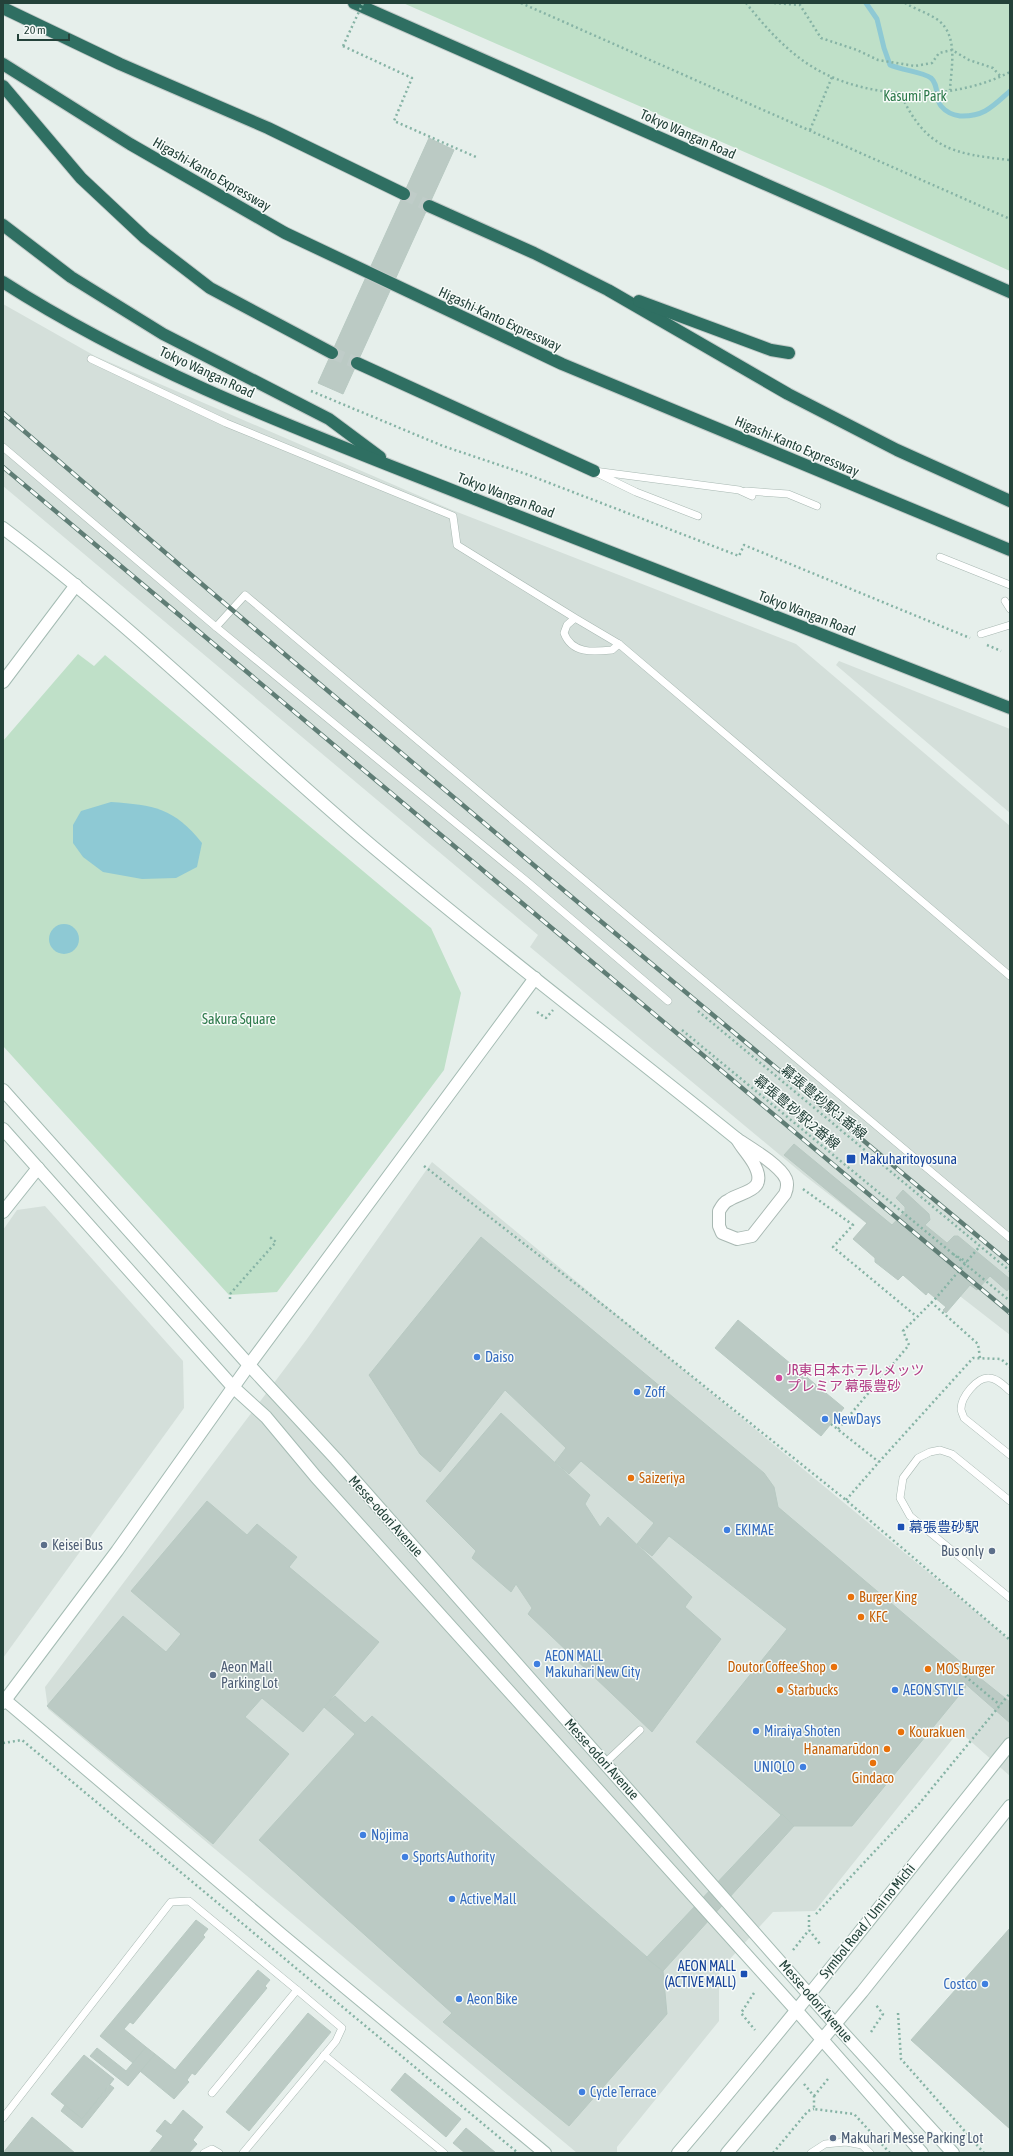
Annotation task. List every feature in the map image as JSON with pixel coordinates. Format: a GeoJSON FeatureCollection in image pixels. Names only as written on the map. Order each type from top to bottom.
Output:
{"type":"FeatureCollection","features":[{"type":"Feature","properties":{"kind":"highway","name":"Tokyo Wangan Road"},"geometry":{"type":"LineString","coordinates":[[354,3],[1010,292]]}},
{"type":"Feature","properties":{"kind":"highway"},"geometry":{"type":"LineString","coordinates":[[3,8],[120,64],[268,128],[404,194]]}},
{"type":"Feature","properties":{"kind":"highway","name":"Higashi-Kanto Expressway"},"geometry":{"type":"LineString","coordinates":[[3,64],[130,144],[284,233],[562,364],[1010,550]]}},
{"type":"Feature","properties":{"kind":"highway"},"geometry":{"type":"LineString","coordinates":[[3,86],[81,178],[145,238],[210,288],[332,353]]}},
{"type":"Feature","properties":{"kind":"highway"},"geometry":{"type":"LineString","coordinates":[[429,206],[534,253],[608,290],[788,394],[897,450],[1010,501]]}},
{"type":"Feature","properties":{"kind":"highway"},"geometry":{"type":"LineString","coordinates":[[3,225],[71,277],[163,334],[329,419],[393,467]]}},
{"type":"Feature","properties":{"kind":"highway","name":"Tokyo Wangan Road"},"geometry":{"type":"LineString","coordinates":[[3,282],[93,334],[165,370],[243,406],[393,467],[1010,708]]}},
{"type":"Feature","properties":{"kind":"highway"},"geometry":{"type":"LineString","coordinates":[[608,290],[771,350],[789,353]]}},
{"type":"Feature","properties":{"kind":"highway"},"geometry":{"type":"LineString","coordinates":[[357,363],[594,471]]}},
{"type":"Feature","properties":{"kind":"street"},"geometry":{"type":"LineString","coordinates":[[3,528],[76,585],[358,834],[505,956],[535,978],[737,1138],[755,1150],[782,1173],[787,1187],[785,1194],[752,1236],[737,1239],[722,1233],[719,1226],[719,1211],[728,1200],[750,1192],[756,1185],[758,1177],[754,1165],[744,1152],[737,1138]]}},
{"type":"Feature","properties":{"kind":"street"},"geometry":{"type":"LineString","coordinates":[[3,682],[76,585]]}},
{"type":"Feature","properties":{"kind":"street"},"geometry":{"type":"LineString","coordinates":[[535,978],[248,1365],[116,1551],[4,1702],[545,2153]]}},
{"type":"Feature","properties":{"kind":"street","name":"Messe-odori Avenue"},"geometry":{"type":"LineString","coordinates":[[3,1090],[248,1365],[341,1465],[835,2024],[953,2153]]}},
{"type":"Feature","properties":{"kind":"street","name":"Messe-odori Avenue"},"geometry":{"type":"LineString","coordinates":[[3,1129],[233,1387],[266,1417],[316,1477],[797,2011],[922,2153]]}},
{"type":"Feature","properties":{"kind":"street"},"geometry":{"type":"LineString","coordinates":[[3,1212],[38,1168]]}},
{"type":"Feature","properties":{"kind":"street","name":"Symbol Road / Umi no Michi"},"geometry":{"type":"LineString","coordinates":[[678,2153],[797,2011],[809,1994],[1010,1744]]}},
{"type":"Feature","properties":{"kind":"street"},"geometry":{"type":"LineString","coordinates":[[727,2153],[822,2040],[1010,1806]]}},
{"type":"Feature","properties":{"kind":"lane"},"geometry":{"type":"LineString","coordinates":[[90,359],[226,423],[452,516],[457,545],[619,644],[1010,976]]}},
{"type":"Feature","properties":{"kind":"lane"},"geometry":{"type":"LineString","coordinates":[[3,447],[216,627],[529,883],[668,1001]]}},
{"type":"Feature","properties":{"kind":"lane"},"geometry":{"type":"LineString","coordinates":[[594,471],[739,490],[788,494],[817,506]]}},
{"type":"Feature","properties":{"kind":"lane"},"geometry":{"type":"LineString","coordinates":[[594,471],[636,492],[698,516]]}},
{"type":"Feature","properties":{"kind":"lane"},"geometry":{"type":"LineString","coordinates":[[739,490],[752,496]]}},
{"type":"Feature","properties":{"kind":"lane"},"geometry":{"type":"LineString","coordinates":[[940,557],[1010,585]]}},
{"type":"Feature","properties":{"kind":"lane"},"geometry":{"type":"LineString","coordinates":[[216,627],[245,595],[1010,1238]]}},
{"type":"Feature","properties":{"kind":"lane"},"geometry":{"type":"LineString","coordinates":[[1005,601],[1010,609]]}},
{"type":"Feature","properties":{"kind":"lane"},"geometry":{"type":"LineString","coordinates":[[575,618],[567,625],[564,633],[567,641],[577,649],[603,651],[612,650],[619,644]]}},
{"type":"Feature","properties":{"kind":"lane"},"geometry":{"type":"LineString","coordinates":[[980,638],[1010,625]]}},
{"type":"Feature","properties":{"kind":"lane"},"geometry":{"type":"LineString","coordinates":[[1010,1391],[996,1380],[988,1378],[980,1380],[964,1398],[961,1408],[964,1418],[1010,1455]]}},
{"type":"Feature","properties":{"kind":"lane"},"geometry":{"type":"LineString","coordinates":[[1010,1501],[952,1454],[940,1450],[930,1452],[918,1458],[903,1478],[900,1498],[910,1516],[1010,1598]]}},
{"type":"Feature","properties":{"kind":"lane"},"geometry":{"type":"LineString","coordinates":[[605,1763],[640,1730]]}},
{"type":"Feature","properties":{"kind":"lane"},"geometry":{"type":"LineString","coordinates":[[3,2118],[171,1902],[189,1901],[342,2028],[336,2041],[243,2153]]}},
{"type":"Feature","properties":{"kind":"lane"},"geometry":{"type":"LineString","coordinates":[[212,2093],[297,1990]]}},
{"type":"Feature","properties":{"kind":"lane"},"geometry":{"type":"LineString","coordinates":[[324,2055],[444,2153]]}},
{"type":"Feature","properties":{"kind":"lane"},"geometry":{"type":"LineString","coordinates":[[811,2153],[824,2144],[846,2142],[862,2145],[870,2153]]}},
{"type":"Feature","properties":{"kind":"lane"},"geometry":{"type":"LineString","coordinates":[[204,2153],[212,2149],[219,2153]]}},
{"type":"Feature","properties":{"kind":"path"},"geometry":{"type":"LineString","coordinates":[[363,3],[344,46],[412,78],[394,121],[476,157]]}},
{"type":"Feature","properties":{"kind":"path"},"geometry":{"type":"LineString","coordinates":[[521,3],[1010,219]]}},
{"type":"Feature","properties":{"kind":"path"},"geometry":{"type":"LineString","coordinates":[[746,3],[765,27],[791,52],[816,69],[846,82],[900,93],[950,90],[968,88],[1001,77],[1010,72]]}},
{"type":"Feature","properties":{"kind":"path"},"geometry":{"type":"LineString","coordinates":[[774,3],[800,5],[821,38],[857,50],[878,60],[915,66],[932,63],[939,53],[952,50],[969,60],[993,68],[1001,77]]}},
{"type":"Feature","properties":{"kind":"path"},"geometry":{"type":"LineString","coordinates":[[905,3],[937,19],[946,27],[952,50],[950,90]]}},
{"type":"Feature","properties":{"kind":"path"},"geometry":{"type":"LineString","coordinates":[[810,130],[832,77]]}},
{"type":"Feature","properties":{"kind":"path"},"geometry":{"type":"LineString","coordinates":[[900,93],[908,110],[924,130],[944,147],[964,153],[1010,160]]}},
{"type":"Feature","properties":{"kind":"path"},"geometry":{"type":"LineString","coordinates":[[310,391],[443,446],[526,474],[739,556],[744,545],[972,638]]}},
{"type":"Feature","properties":{"kind":"path"},"geometry":{"type":"LineString","coordinates":[[980,638],[1001,651]]}},
{"type":"Feature","properties":{"kind":"path"},"geometry":{"type":"LineString","coordinates":[[537,1012],[546,1018],[553,1010]]}},
{"type":"Feature","properties":{"kind":"path","name":"幕張豊砂駅;1番線"},"geometry":{"type":"LineString","coordinates":[[698,1011],[1010,1271]]}},
{"type":"Feature","properties":{"kind":"path","name":"幕張豊砂駅;2番線"},"geometry":{"type":"LineString","coordinates":[[682,1030],[1010,1301]]}},
{"type":"Feature","properties":{"kind":"path"},"geometry":{"type":"LineString","coordinates":[[424,1166],[618,1317],[846,1500],[1010,1640]]}},
{"type":"Feature","properties":{"kind":"path"},"geometry":{"type":"LineString","coordinates":[[803,1189],[853,1225],[833,1247],[916,1316]]}},
{"type":"Feature","properties":{"kind":"path"},"geometry":{"type":"LineString","coordinates":[[230,1299],[230,1294],[276,1242],[271,1238],[273,1236]]}},
{"type":"Feature","properties":{"kind":"path"},"geometry":{"type":"LineString","coordinates":[[838,1429],[909,1345],[903,1331],[931,1302],[980,1246]]}},
{"type":"Feature","properties":{"kind":"path"},"geometry":{"type":"LineString","coordinates":[[953,1254],[967,1262]]}},
{"type":"Feature","properties":{"kind":"path"},"geometry":{"type":"LineString","coordinates":[[931,1302],[978,1344],[980,1358]]}},
{"type":"Feature","properties":{"kind":"path"},"geometry":{"type":"LineString","coordinates":[[846,1500],[973,1358],[1001,1359],[1010,1367]]}},
{"type":"Feature","properties":{"kind":"path"},"geometry":{"type":"LineString","coordinates":[[831,1424],[879,1462]]}},
{"type":"Feature","properties":{"kind":"path"},"geometry":{"type":"LineString","coordinates":[[965,1676],[1000,1705]]}},
{"type":"Feature","properties":{"kind":"path"},"geometry":{"type":"LineString","coordinates":[[816,1914],[919,1804],[1010,1693]]}},
{"type":"Feature","properties":{"kind":"path"},"geometry":{"type":"LineString","coordinates":[[3,1743],[22,1740],[518,2153]]}},
{"type":"Feature","properties":{"kind":"path"},"geometry":{"type":"LineString","coordinates":[[809,1915],[809,1930],[820,1944]]}},
{"type":"Feature","properties":{"kind":"path"},"geometry":{"type":"LineString","coordinates":[[793,1950],[809,1930]]}},
{"type":"Feature","properties":{"kind":"path"},"geometry":{"type":"LineString","coordinates":[[754,1993],[740,2013],[755,2030]]}},
{"type":"Feature","properties":{"kind":"path"},"geometry":{"type":"LineString","coordinates":[[871,2032],[883,2014],[876,2005]]}},
{"type":"Feature","properties":{"kind":"path"},"geometry":{"type":"LineString","coordinates":[[898,2013],[901,2059],[984,2153]]}},
{"type":"Feature","properties":{"kind":"path"},"geometry":{"type":"LineString","coordinates":[[814,2109],[814,2096],[828,2079]]}},
{"type":"Feature","properties":{"kind":"path"},"geometry":{"type":"LineString","coordinates":[[802,2083],[814,2096]]}},
{"type":"Feature","properties":{"kind":"path"},"geometry":{"type":"LineString","coordinates":[[773,2153],[808,2111],[814,2109],[854,2114],[890,2153]]}},
{"type":"Feature","properties":{"kind":"shaded area"},"geometry":{"type":"Polygon","coordinates":[[[3,304],[95,356],[452,510],[796,644],[1010,826],[1010,1335],[804,1175],[530,947],[538,935],[3,486],[3,304]]]}},
{"type":"Feature","properties":{"kind":"shaded area"},"geometry":{"type":"Polygon","coordinates":[[[839,661],[1010,729],[1010,813],[836,665],[839,661]]]}},
{"type":"Feature","properties":{"kind":"shaded area","name":"AEON MALL Makuhari New City"},"geometry":{"type":"Polygon","coordinates":[[[432,1162],[1010,1640],[1010,1776],[959,1731],[815,1911],[773,1912],[719,1971],[719,2021],[617,2147],[617,2153],[577,2153],[48,1709],[45,1687],[307,1339],[432,1162]]]}},
{"type":"Feature","properties":{"kind":"shaded area"},"geometry":{"type":"Polygon","coordinates":[[[45,1206],[183,1361],[184,1408],[3,1658],[3,1230],[17,1210],[45,1206]]]}},
{"type":"Feature","properties":{"kind":"green space","name":"Kasumi Park"},"geometry":{"type":"Polygon","coordinates":[[[403,3],[1010,3],[1010,271],[825,187],[403,3]]]}},
{"type":"Feature","properties":{"kind":"green space","name":"Sakura Square"},"geometry":{"type":"Polygon","coordinates":[[[78,654],[94,666],[105,655],[431,928],[461,993],[444,1070],[277,1292],[229,1295],[3,1046],[3,741],[78,654]]]}},
{"type":"Feature","properties":{"kind":"water"},"geometry":{"type":"Polygon","coordinates":[[[111,802],[139,805],[162,810],[182,822],[202,843],[197,867],[176,878],[142,879],[103,872],[83,857],[73,843],[73,825],[81,811],[111,802]]]}},
{"type":"Feature","properties":{"kind":"water"},"geometry":{"type":"Polygon","coordinates":[[[64,924],[75,928],[79,939],[75,950],[64,954],[53,950],[49,939],[53,928],[64,924]]]}},
{"type":"Feature","properties":{"kind":"building"},"geometry":{"type":"Polygon","coordinates":[[[429,138],[454,150],[343,394],[318,383],[429,138]]]}},
{"type":"Feature","properties":{"kind":"building","name":"Makuharitoyosuna"},"geometry":{"type":"Polygon","coordinates":[[[794,1144],[892,1225],[905,1211],[905,1207],[896,1198],[903,1190],[929,1214],[930,1220],[925,1225],[947,1243],[954,1236],[958,1236],[1010,1279],[1010,1287],[1007,1291],[990,1276],[977,1290],[970,1285],[946,1313],[943,1310],[946,1307],[928,1292],[926,1295],[903,1275],[898,1280],[875,1262],[875,1258],[853,1239],[867,1223],[784,1155],[794,1144]]]}},
{"type":"Feature","properties":{"kind":"building","name":"EKIMAE"},"geometry":{"type":"Polygon","coordinates":[[[481,1237],[764,1473],[774,1487],[778,1507],[970,1670],[961,1680],[966,1687],[852,1826],[794,1826],[696,1742],[787,1629],[669,1536],[652,1556],[637,1544],[654,1523],[581,1461],[569,1474],[555,1462],[566,1448],[505,1390],[440,1472],[420,1454],[369,1375],[481,1237]]]}},
{"type":"Feature","properties":{"kind":"building","name":"JR東日本ホテルメッツ プレミア 幕張豊砂"},"geometry":{"type":"Polygon","coordinates":[[[738,1320],[844,1408],[821,1436],[715,1348],[738,1320]]]}},
{"type":"Feature","properties":{"kind":"building"},"geometry":{"type":"Polygon","coordinates":[[[501,1413],[590,1495],[585,1504],[600,1527],[608,1517],[692,1597],[685,1607],[721,1639],[652,1732],[528,1614],[532,1608],[516,1584],[511,1592],[472,1558],[476,1551],[426,1501],[501,1413]]]}},
{"type":"Feature","properties":{"kind":"building","name":"Aeon Mall Parking Lot"},"geometry":{"type":"Polygon","coordinates":[[[207,1501],[247,1535],[257,1524],[297,1557],[289,1567],[379,1642],[303,1732],[262,1698],[245,1717],[289,1754],[213,1844],[47,1706],[123,1616],[166,1652],[181,1634],[131,1591],[207,1501]]]}},
{"type":"Feature","properties":{"kind":"building"},"geometry":{"type":"Polygon","coordinates":[[[970,1670],[1010,1702],[1010,1723],[961,1680],[970,1670]]]}},
{"type":"Feature","properties":{"kind":"building","name":"Active Mall"},"geometry":{"type":"Polygon","coordinates":[[[335,1696],[365,1723],[372,1716],[663,1971],[667,2014],[569,2126],[443,2022],[452,2013],[259,1840],[355,1734],[324,1707],[335,1696]]]}},
{"type":"Feature","properties":{"kind":"building"},"geometry":{"type":"Polygon","coordinates":[[[782,1814],[794,1826],[663,1971],[646,1958],[782,1814]]]}},
{"type":"Feature","properties":{"kind":"building"},"geometry":{"type":"Polygon","coordinates":[[[196,1920],[208,1929],[203,1935],[205,1937],[133,2024],[130,2022],[124,2029],[146,2047],[133,2063],[100,2036],[196,1920]]]}},
{"type":"Feature","properties":{"kind":"building","name":"Costco"},"geometry":{"type":"Polygon","coordinates":[[[1010,1928],[1010,2129],[911,2040],[1010,1928]]]}},
{"type":"Feature","properties":{"kind":"building"},"geometry":{"type":"Polygon","coordinates":[[[258,1970],[270,1980],[265,1986],[267,1988],[195,2075],[192,2073],[187,2080],[189,2082],[174,2099],[140,2071],[155,2054],[175,2070],[258,1970]]]}},
{"type":"Feature","properties":{"kind":"building"},"geometry":{"type":"Polygon","coordinates":[[[308,2013],[331,2032],[249,2131],[226,2112],[308,2013]]]}},
{"type":"Feature","properties":{"kind":"building"},"geometry":{"type":"Polygon","coordinates":[[[146,2047],[155,2054],[128,2086],[90,2056],[97,2048],[126,2071],[146,2047]]]}},
{"type":"Feature","properties":{"kind":"building"},"geometry":{"type":"Polygon","coordinates":[[[84,2055],[114,2079],[82,2119],[51,2094],[84,2055]]]}},
{"type":"Feature","properties":{"kind":"building"},"geometry":{"type":"Polygon","coordinates":[[[405,2073],[461,2119],[446,2137],[391,2090],[405,2073]]]}},
{"type":"Feature","properties":{"kind":"building"},"geometry":{"type":"Polygon","coordinates":[[[110,2085],[114,2088],[82,2128],[61,2111],[65,2105],[82,2119],[110,2085]]]}},
{"type":"Feature","properties":{"kind":"building"},"geometry":{"type":"Polygon","coordinates":[[[183,2110],[203,2127],[193,2140],[197,2144],[189,2153],[149,2153],[163,2136],[156,2131],[165,2120],[171,2125],[183,2110]]]}},
{"type":"Feature","properties":{"kind":"building"},"geometry":{"type":"Polygon","coordinates":[[[32,2117],[75,2153],[3,2153],[32,2117]]]}},
{"type":"Feature","properties":{"kind":"building"},"geometry":{"type":"Polygon","coordinates":[[[466,2128],[496,2153],[465,2153],[453,2143],[466,2128]]]}},
{"type":"Feature","properties":{"kind":"waterway"},"geometry":{"type":"LineString","coordinates":[[866,3],[877,19],[890,65],[923,74],[931,78],[935,84],[939,103],[947,112],[960,116],[976,115],[988,110],[1010,91]]}},
{"type":"Feature","properties":{"kind":"tunnel"},"geometry":{"type":"LineString","coordinates":[[404,194],[429,206]]}},
{"type":"Feature","properties":{"kind":"tunnel"},"geometry":{"type":"LineString","coordinates":[[332,353],[357,363]]}},
{"type":"Feature","properties":{"kind":"railway"},"geometry":{"type":"LineString","coordinates":[[3,413],[210,591],[549,878],[1010,1263]]}},
{"type":"Feature","properties":{"kind":"railway"},"geometry":{"type":"LineString","coordinates":[[3,467],[1010,1313]]}},
{"type":"Feature","properties":{"kind":"place","name":"Makuharitoyosuna"},"geometry":{"type":"Point","coordinates":[851,1159]}},
{"type":"Feature","properties":{"kind":"place","name":"Daiso"},"geometry":{"type":"Point","coordinates":[477,1357]}},
{"type":"Feature","properties":{"kind":"place","name":"JR東日本ホテルメッツ プレミア 幕張豊砂"},"geometry":{"type":"Point","coordinates":[779,1378]}},
{"type":"Feature","properties":{"kind":"place","name":"Zoff"},"geometry":{"type":"Point","coordinates":[637,1392]}},
{"type":"Feature","properties":{"kind":"place","name":"NewDays"},"geometry":{"type":"Point","coordinates":[825,1419]}},
{"type":"Feature","properties":{"kind":"place","name":"Saizeriya"},"geometry":{"type":"Point","coordinates":[631,1478]}},
{"type":"Feature","properties":{"kind":"place","name":"幕張豊砂駅"},"geometry":{"type":"Point","coordinates":[901,1527]}},
{"type":"Feature","properties":{"kind":"place","name":"EKIMAE"},"geometry":{"type":"Point","coordinates":[727,1530]}},
{"type":"Feature","properties":{"kind":"place","name":"Keisei Bus"},"geometry":{"type":"Point","coordinates":[44,1545]}},
{"type":"Feature","properties":{"kind":"place","name":"Bus only"},"geometry":{"type":"Point","coordinates":[992,1551]}},
{"type":"Feature","properties":{"kind":"place","name":"Burger King"},"geometry":{"type":"Point","coordinates":[851,1597]}},
{"type":"Feature","properties":{"kind":"place","name":"KFC"},"geometry":{"type":"Point","coordinates":[861,1617]}},
{"type":"Feature","properties":{"kind":"place","name":"AEON MALL Makuhari New City"},"geometry":{"type":"Point","coordinates":[537,1664]}},
{"type":"Feature","properties":{"kind":"place","name":"Doutor Coffee Shop"},"geometry":{"type":"Point","coordinates":[834,1667]}},
{"type":"Feature","properties":{"kind":"place","name":"MOS Burger"},"geometry":{"type":"Point","coordinates":[928,1669]}},
{"type":"Feature","properties":{"kind":"place","name":"Aeon Mall Parking Lot"},"geometry":{"type":"Point","coordinates":[213,1675]}},
{"type":"Feature","properties":{"kind":"place","name":"Starbucks"},"geometry":{"type":"Point","coordinates":[780,1690]}},
{"type":"Feature","properties":{"kind":"place","name":"AEON STYLE"},"geometry":{"type":"Point","coordinates":[895,1690]}},
{"type":"Feature","properties":{"kind":"place","name":"Miraiya Shoten"},"geometry":{"type":"Point","coordinates":[756,1731]}},
{"type":"Feature","properties":{"kind":"place","name":"Kourakuen"},"geometry":{"type":"Point","coordinates":[901,1732]}},
{"type":"Feature","properties":{"kind":"place","name":"Hanamarūdon"},"geometry":{"type":"Point","coordinates":[887,1749]}},
{"type":"Feature","properties":{"kind":"place","name":"Gindaco"},"geometry":{"type":"Point","coordinates":[873,1763]}},
{"type":"Feature","properties":{"kind":"place","name":"UNIQLO"},"geometry":{"type":"Point","coordinates":[803,1767]}},
{"type":"Feature","properties":{"kind":"place","name":"Nojima"},"geometry":{"type":"Point","coordinates":[363,1835]}},
{"type":"Feature","properties":{"kind":"place","name":"Sports Authority"},"geometry":{"type":"Point","coordinates":[405,1857]}},
{"type":"Feature","properties":{"kind":"place","name":"Active Mall"},"geometry":{"type":"Point","coordinates":[452,1899]}},
{"type":"Feature","properties":{"kind":"place","name":"AEON MALL (ACTIVE MALL)"},"geometry":{"type":"Point","coordinates":[744,1974]}},
{"type":"Feature","properties":{"kind":"place","name":"Costco"},"geometry":{"type":"Point","coordinates":[985,1984]}},
{"type":"Feature","properties":{"kind":"place","name":"Aeon Bike"},"geometry":{"type":"Point","coordinates":[459,1999]}},
{"type":"Feature","properties":{"kind":"place","name":"Cycle Terrace"},"geometry":{"type":"Point","coordinates":[582,2092]}},
{"type":"Feature","properties":{"kind":"place","name":"Makuhari Messe Parking Lot"},"geometry":{"type":"Point","coordinates":[833,2138]}}]}
